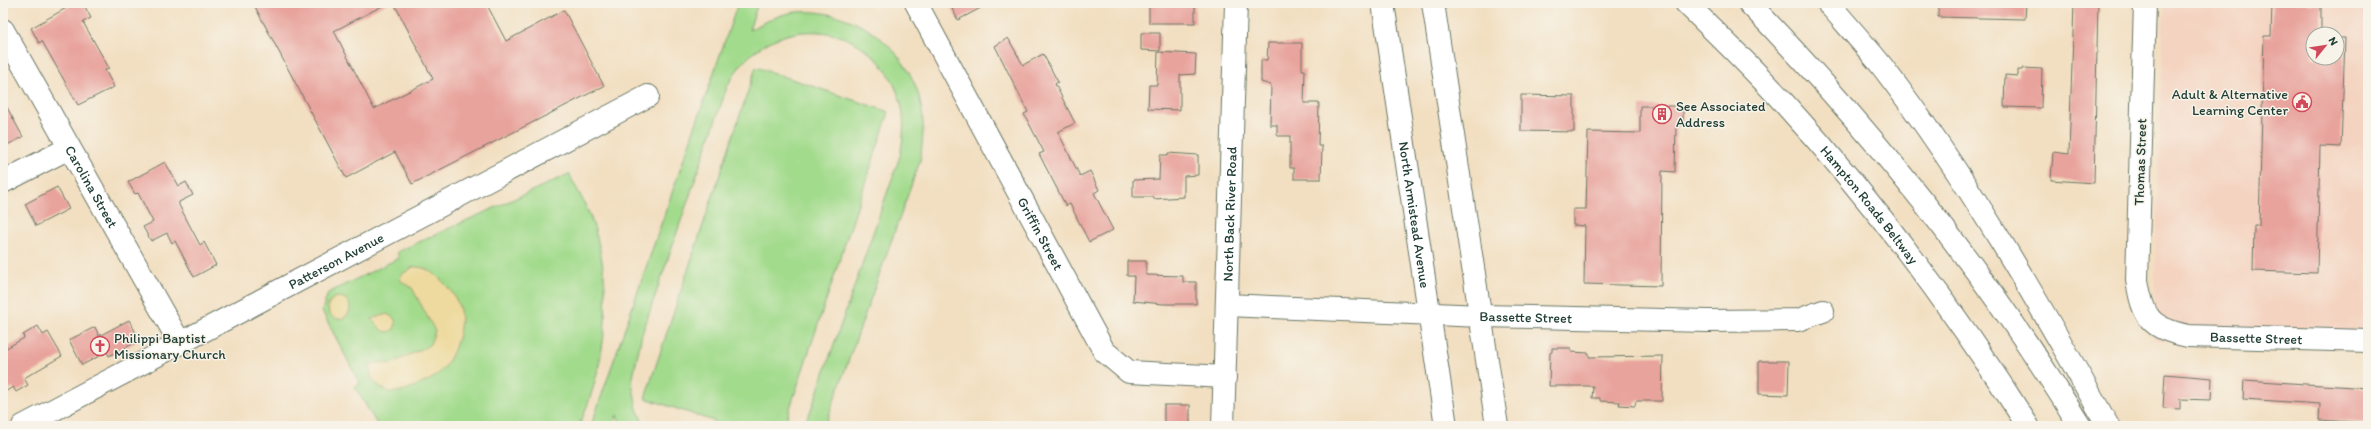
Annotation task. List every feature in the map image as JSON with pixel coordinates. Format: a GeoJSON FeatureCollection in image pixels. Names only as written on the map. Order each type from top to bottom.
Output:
{"type":"FeatureCollection","features":[{"type":"Feature","properties":{"kind":"main road","name":"Griffin Street"},"geometry":{"type":"LineString","coordinates":[[916,3],[1104,350],[1129,372],[1225,377]]}},
{"type":"Feature","properties":{"kind":"main road","name":"North Back River Road"},"geometry":{"type":"LineString","coordinates":[[1223,426],[1236,3]]}},
{"type":"Feature","properties":{"kind":"main road","name":"North Armistead Avenue"},"geometry":{"type":"LineString","coordinates":[[1383,3],[1446,426]]}},
{"type":"Feature","properties":{"kind":"main road"},"geometry":{"type":"LineString","coordinates":[[1433,3],[1497,426]]}},
{"type":"Feature","properties":{"kind":"main road","name":"Hampton Roads Beltway"},"geometry":{"type":"LineString","coordinates":[[1686,3],[1784,102],[1855,185],[1916,262],[1985,358],[2028,426]]}},
{"type":"Feature","properties":{"kind":"main road"},"geometry":{"type":"LineString","coordinates":[[1749,3],[1813,70],[1884,152],[1965,257],[2031,349],[2080,426]]}},
{"type":"Feature","properties":{"kind":"main road"},"geometry":{"type":"LineString","coordinates":[[1828,3],[1881,66],[1954,168],[2009,254],[2108,426]]}},
{"type":"Feature","properties":{"kind":"main road","name":"Thomas Street"},"geometry":{"type":"LineString","coordinates":[[2145,3],[2137,280],[2140,302],[2149,319]]}},
{"type":"Feature","properties":{"kind":"main road","name":"Carolina Street"},"geometry":{"type":"LineString","coordinates":[[3,30],[68,148],[180,343]]}},
{"type":"Feature","properties":{"kind":"main road","name":"Patterson Avenue"},"geometry":{"type":"LineString","coordinates":[[24,426],[648,96]]}},
{"type":"Feature","properties":{"kind":"main road"},"geometry":{"type":"LineString","coordinates":[[3,182],[68,148]]}},
{"type":"Feature","properties":{"kind":"main road","name":"Bassette Street"},"geometry":{"type":"LineString","coordinates":[[1227,305],[1481,316],[1708,321],[1798,320],[1823,311]]}},
{"type":"Feature","properties":{"kind":"main road","name":"Bassette Street"},"geometry":{"type":"LineString","coordinates":[[2149,319],[2167,331],[2188,336],[2368,341]]}},
{"type":"Feature","properties":{"kind":"shaded area"},"geometry":{"type":"Polygon","coordinates":[[[2164,3],[2368,3],[2368,347],[2153,341],[2164,3]]]}},
{"type":"Feature","properties":{"kind":"green space"},"geometry":{"type":"Polygon","coordinates":[[[738,3],[758,3],[749,30],[784,14],[797,12],[818,12],[838,16],[857,24],[875,34],[890,47],[903,62],[913,80],[920,100],[923,115],[923,130],[920,161],[825,426],[803,426],[811,410],[900,156],[903,132],[902,108],[890,78],[872,55],[848,39],[822,32],[795,33],[768,42],[745,60],[727,87],[642,334],[632,382],[637,409],[645,426],[620,426],[617,415],[613,426],[591,426],[738,3]]]}},
{"type":"Feature","properties":{"kind":"green space"},"geometry":{"type":"Polygon","coordinates":[[[756,67],[889,112],[784,426],[728,426],[645,398],[756,67]]]}},
{"type":"Feature","properties":{"kind":"green space"},"geometry":{"type":"Polygon","coordinates":[[[569,174],[591,218],[599,244],[605,297],[605,323],[602,350],[589,401],[579,426],[378,426],[355,387],[360,384],[322,311],[328,293],[399,258],[397,252],[569,174]]]}},
{"type":"Feature","properties":{"kind":"sand"},"geometry":{"type":"Polygon","coordinates":[[[413,267],[421,267],[437,276],[452,293],[460,310],[461,317],[459,335],[449,361],[437,375],[432,379],[408,389],[398,392],[391,392],[382,388],[371,378],[370,365],[378,362],[390,364],[426,347],[430,344],[435,331],[412,288],[400,280],[401,275],[413,267]]]}},
{"type":"Feature","properties":{"kind":"sand"},"geometry":{"type":"Polygon","coordinates":[[[339,297],[343,298],[349,304],[349,312],[343,318],[339,319],[335,318],[329,312],[328,308],[329,304],[335,298],[339,297]]]}},
{"type":"Feature","properties":{"kind":"sand"},"geometry":{"type":"Polygon","coordinates":[[[387,314],[394,318],[396,323],[394,329],[389,332],[383,331],[371,319],[387,314]]]}},
{"type":"Feature","properties":{"kind":"building"},"geometry":{"type":"Polygon","coordinates":[[[75,3],[83,3],[91,18],[83,22],[109,68],[105,70],[114,87],[78,105],[42,41],[39,43],[31,28],[75,3]]]}},
{"type":"Feature","properties":{"kind":"building"},"geometry":{"type":"Polygon","coordinates":[[[253,3],[388,3],[334,31],[374,109],[433,79],[394,3],[486,3],[506,41],[564,10],[604,86],[412,184],[395,152],[346,178],[253,3]]]}},
{"type":"Feature","properties":{"kind":"building"},"geometry":{"type":"Polygon","coordinates":[[[949,3],[990,3],[958,20],[949,3]]]}},
{"type":"Feature","properties":{"kind":"building"},"geometry":{"type":"Polygon","coordinates":[[[1939,3],[2026,3],[2025,19],[1938,17],[1939,3]]]}},
{"type":"Feature","properties":{"kind":"building"},"geometry":{"type":"Polygon","coordinates":[[[2074,3],[2098,3],[2094,183],[2051,180],[2053,152],[2069,154],[2074,3]]]}},
{"type":"Feature","properties":{"kind":"building","name":"Adult & Alternative Learning Center"},"geometry":{"type":"Polygon","coordinates":[[[2272,3],[2321,3],[2321,26],[2305,26],[2305,66],[2344,66],[2341,147],[2320,146],[2317,273],[2253,271],[2254,226],[2259,226],[2264,36],[2271,36],[2272,3]]]}},
{"type":"Feature","properties":{"kind":"building"},"geometry":{"type":"Polygon","coordinates":[[[1149,4],[1195,4],[1195,23],[1149,23],[1149,4]]]}},
{"type":"Feature","properties":{"kind":"building"},"geometry":{"type":"Polygon","coordinates":[[[1141,33],[1160,33],[1160,51],[1141,50],[1141,33]]]}},
{"type":"Feature","properties":{"kind":"building"},"geometry":{"type":"Polygon","coordinates":[[[1008,38],[1023,65],[1043,54],[1058,82],[1055,84],[1075,123],[1058,132],[1080,176],[1090,171],[1099,190],[1094,193],[1113,230],[1089,242],[1070,204],[1066,206],[1039,154],[1044,152],[1024,114],[1028,112],[995,46],[1008,38]]]}},
{"type":"Feature","properties":{"kind":"building"},"geometry":{"type":"Polygon","coordinates":[[[1268,43],[1302,43],[1302,70],[1305,70],[1304,103],[1319,103],[1318,146],[1322,146],[1321,179],[1294,179],[1294,168],[1290,168],[1290,136],[1277,136],[1277,125],[1270,125],[1271,85],[1261,82],[1261,60],[1267,60],[1268,43]]]}},
{"type":"Feature","properties":{"kind":"building"},"geometry":{"type":"Polygon","coordinates":[[[1158,52],[1196,54],[1195,74],[1180,75],[1180,110],[1148,109],[1149,85],[1157,85],[1158,52]]]}},
{"type":"Feature","properties":{"kind":"building"},"geometry":{"type":"Polygon","coordinates":[[[2023,68],[2042,69],[2041,108],[2004,107],[2005,75],[2018,76],[2018,70],[2022,70],[2023,68]]]}},
{"type":"Feature","properties":{"kind":"building"},"geometry":{"type":"Polygon","coordinates":[[[1521,95],[1574,96],[1574,132],[1521,131],[1521,95]]]}},
{"type":"Feature","properties":{"kind":"building"},"geometry":{"type":"Polygon","coordinates":[[[3,100],[23,137],[3,147],[3,100]]]}},
{"type":"Feature","properties":{"kind":"building"},"geometry":{"type":"Polygon","coordinates":[[[1640,106],[1683,106],[1683,125],[1676,125],[1675,172],[1662,171],[1661,286],[1584,284],[1585,226],[1573,225],[1573,209],[1586,209],[1588,132],[1640,133],[1640,106]]]}},
{"type":"Feature","properties":{"kind":"building"},"geometry":{"type":"Polygon","coordinates":[[[1168,153],[1198,155],[1198,175],[1184,176],[1184,197],[1154,199],[1154,197],[1133,197],[1133,180],[1159,179],[1160,155],[1168,155],[1168,153]]]}},
{"type":"Feature","properties":{"kind":"building"},"geometry":{"type":"Polygon","coordinates":[[[165,162],[179,186],[186,182],[193,195],[179,202],[179,205],[200,245],[204,242],[216,265],[194,277],[175,241],[172,243],[167,233],[151,241],[143,227],[153,222],[138,193],[135,194],[128,182],[165,162]]]}},
{"type":"Feature","properties":{"kind":"building"},"geometry":{"type":"Polygon","coordinates":[[[57,187],[69,209],[36,226],[25,204],[57,187]]]}},
{"type":"Feature","properties":{"kind":"building"},"geometry":{"type":"Polygon","coordinates":[[[1127,261],[1146,261],[1146,275],[1183,276],[1183,282],[1196,282],[1196,304],[1163,304],[1133,301],[1134,276],[1127,276],[1127,261]]]}},
{"type":"Feature","properties":{"kind":"building","name":"Philippi Baptist Missionary Church"},"geometry":{"type":"Polygon","coordinates":[[[129,320],[140,340],[109,356],[107,352],[82,365],[69,340],[95,327],[99,336],[129,320]]]}},
{"type":"Feature","properties":{"kind":"building"},"geometry":{"type":"Polygon","coordinates":[[[38,326],[43,335],[48,332],[62,356],[24,378],[28,385],[16,392],[13,387],[3,393],[3,350],[24,338],[23,335],[38,326]]]}},
{"type":"Feature","properties":{"kind":"building"},"geometry":{"type":"Polygon","coordinates":[[[1552,348],[1571,348],[1571,352],[1589,353],[1589,357],[1663,356],[1662,401],[1636,401],[1635,406],[1619,405],[1620,402],[1600,401],[1600,398],[1592,398],[1593,386],[1549,386],[1550,353],[1552,352],[1552,348]]]}},
{"type":"Feature","properties":{"kind":"building"},"geometry":{"type":"Polygon","coordinates":[[[1759,361],[1789,361],[1788,395],[1759,394],[1759,361]]]}},
{"type":"Feature","properties":{"kind":"building"},"geometry":{"type":"Polygon","coordinates":[[[2165,374],[2212,378],[2211,400],[2180,399],[2180,409],[2163,408],[2165,374]]]}},
{"type":"Feature","properties":{"kind":"building"},"geometry":{"type":"Polygon","coordinates":[[[2244,380],[2368,388],[2368,423],[2319,420],[2320,404],[2243,399],[2244,380]]]}},
{"type":"Feature","properties":{"kind":"building"},"geometry":{"type":"Polygon","coordinates":[[[1164,405],[1190,405],[1190,426],[1164,426],[1164,405]]]}},
{"type":"Feature","properties":{"kind":"place","name":"Adult & Alternative Learning Center"},"geometry":{"type":"Point","coordinates":[2302,102]}},
{"type":"Feature","properties":{"kind":"place","name":"See Associated Address"},"geometry":{"type":"Point","coordinates":[1662,114]}},
{"type":"Feature","properties":{"kind":"place","name":"Philippi Baptist Missionary Church"},"geometry":{"type":"Point","coordinates":[100,346]}}]}
